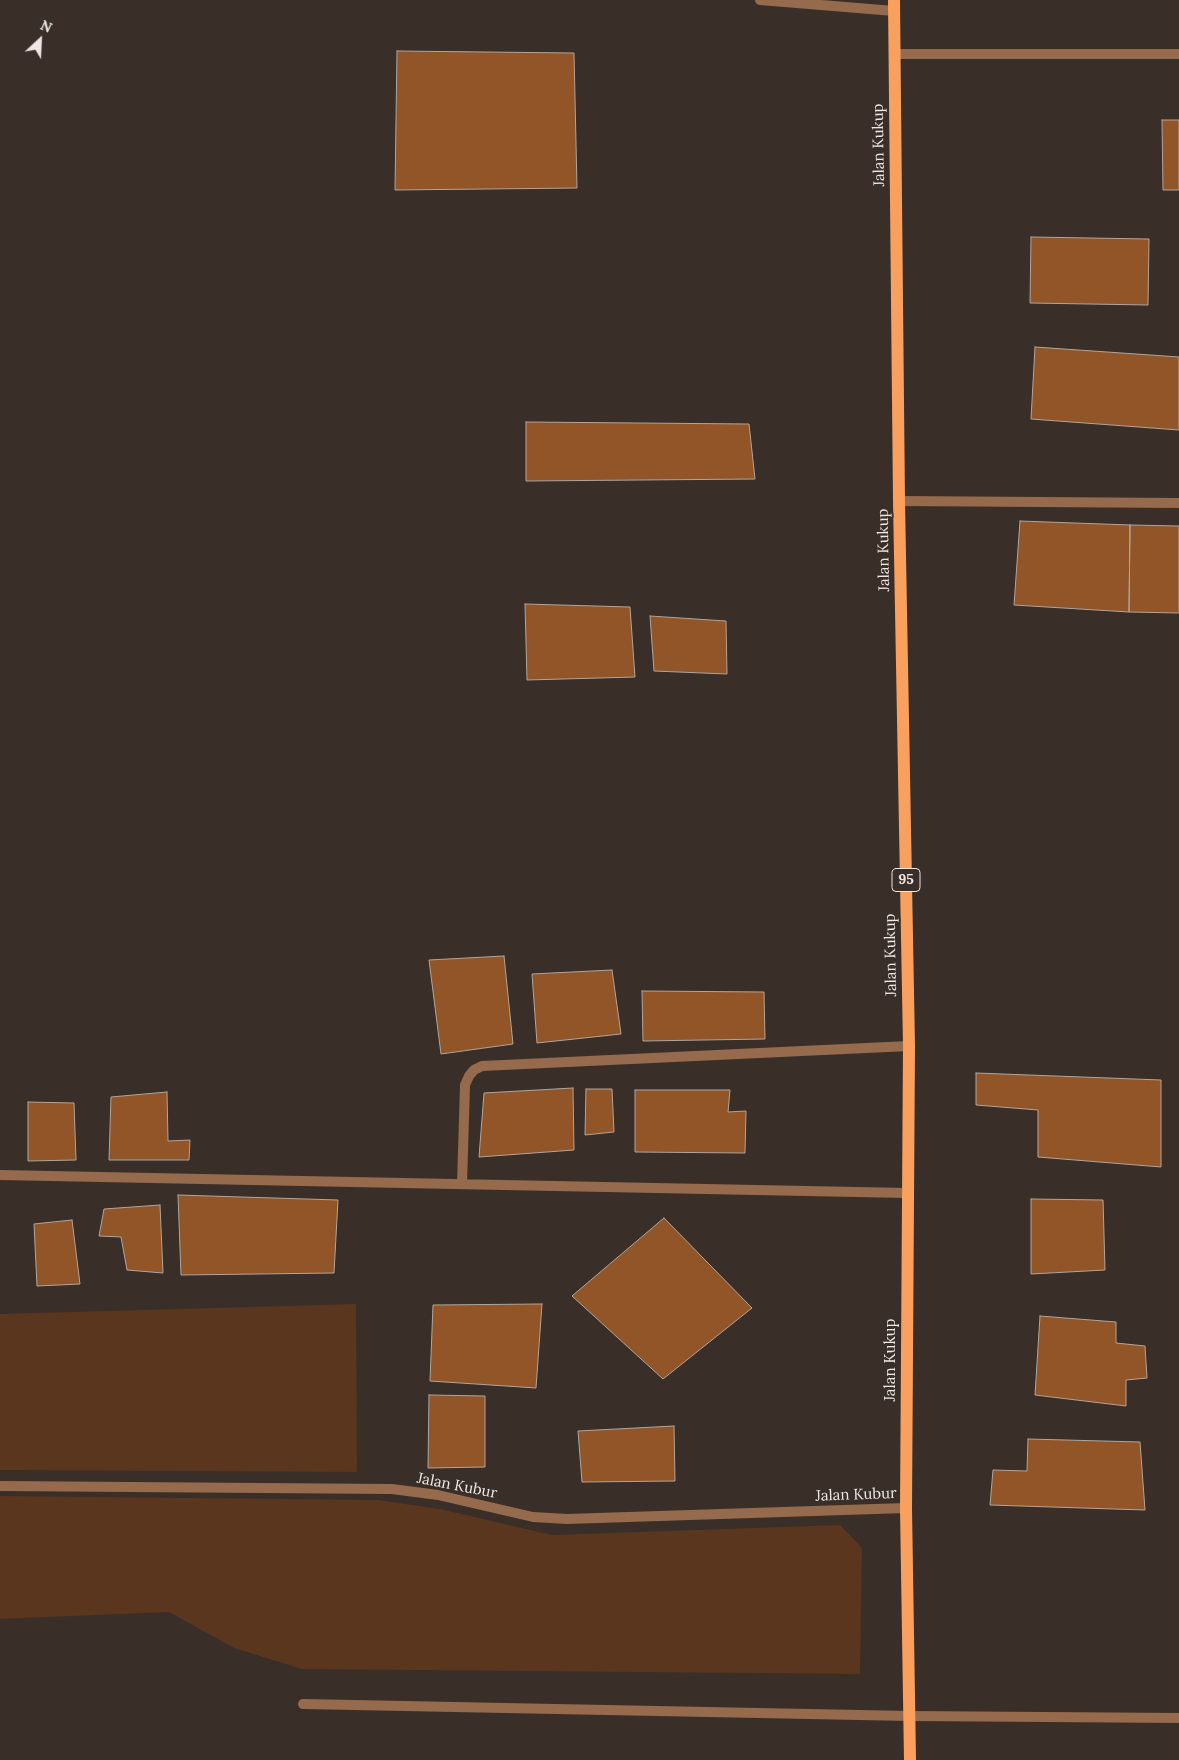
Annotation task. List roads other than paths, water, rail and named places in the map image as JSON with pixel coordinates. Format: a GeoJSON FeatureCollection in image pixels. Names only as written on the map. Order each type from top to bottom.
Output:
{"type":"FeatureCollection","features":[{"type":"Feature","properties":{"kind":"main road","name":"Jalan Kukup"},"geometry":{"type":"LineString","coordinates":[[894,6],[899,501],[909,1046],[906,1508],[910,1760]]}},
{"type":"Feature","properties":{"kind":"street"},"geometry":{"type":"LineString","coordinates":[[760,0],[894,6]]}},
{"type":"Feature","properties":{"kind":"street"},"geometry":{"type":"LineString","coordinates":[[895,54],[1179,54]]}},
{"type":"Feature","properties":{"kind":"street"},"geometry":{"type":"LineString","coordinates":[[899,501],[1179,502]]}},
{"type":"Feature","properties":{"kind":"street"},"geometry":{"type":"LineString","coordinates":[[462,1184],[465,1085],[474,1070],[482,1066],[909,1046]]}},
{"type":"Feature","properties":{"kind":"street"},"geometry":{"type":"LineString","coordinates":[[0,1176],[907,1193]]}},
{"type":"Feature","properties":{"kind":"street","name":"Jalan Kubur"},"geometry":{"type":"LineString","coordinates":[[0,1486],[392,1489],[438,1496],[533,1517],[567,1519],[906,1508]]}},
{"type":"Feature","properties":{"kind":"street"},"geometry":{"type":"LineString","coordinates":[[302,1704],[910,1716],[1179,1718]]}}]}
